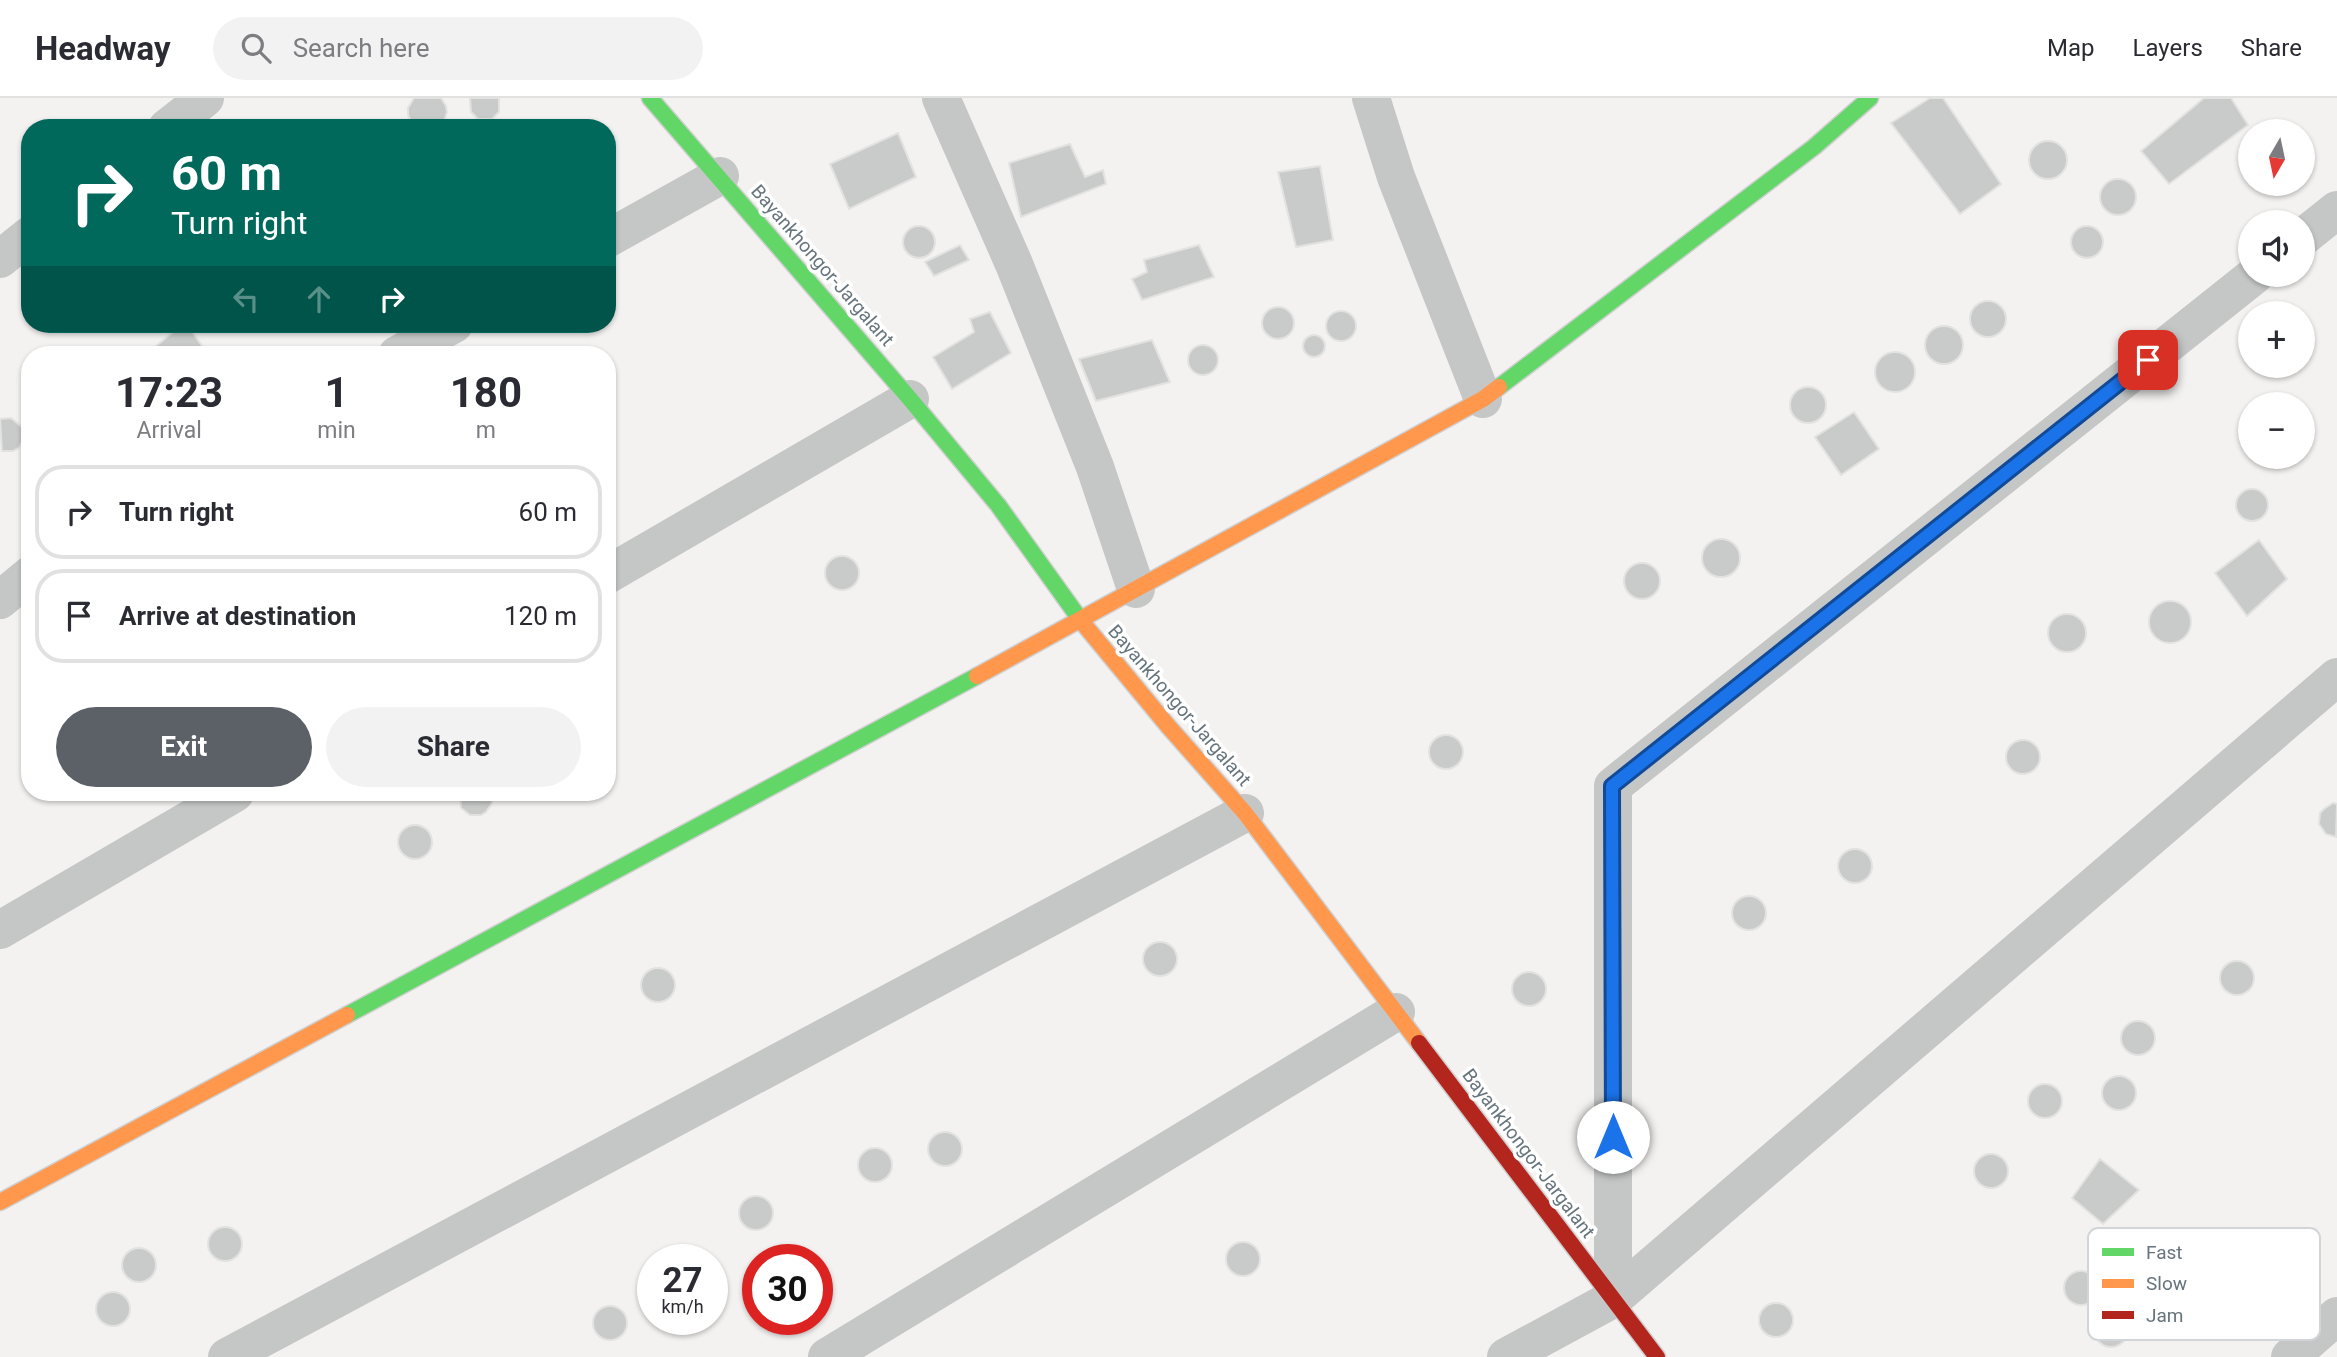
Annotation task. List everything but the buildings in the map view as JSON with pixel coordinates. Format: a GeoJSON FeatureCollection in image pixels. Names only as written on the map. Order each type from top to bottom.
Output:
{"type":"FeatureCollection","features":[{"type":"Feature","properties":{"kind":"street"},"geometry":{"type":"LineString","coordinates":[[178,119],[205,98]]}},
{"type":"Feature","properties":{"kind":"street","name":"Bayankhongor-Jargalant"},"geometry":{"type":"LineString","coordinates":[[650,98],[910,399],[998,505],[1080,620],[1245,813],[1657,1357]]}},
{"type":"Feature","properties":{"kind":"street"},"geometry":{"type":"LineString","coordinates":[[941,98],[1014,264],[1095,467],[1136,589]]}},
{"type":"Feature","properties":{"kind":"street"},"geometry":{"type":"LineString","coordinates":[[1371,98],[1396,177],[1483,399]]}},
{"type":"Feature","properties":{"kind":"street"},"geometry":{"type":"LineString","coordinates":[[0,1202],[1080,620],[1483,399],[1814,147],[1870,98]]}},
{"type":"Feature","properties":{"kind":"street"},"geometry":{"type":"LineString","coordinates":[[616,234],[720,176]]}},
{"type":"Feature","properties":{"kind":"street"},"geometry":{"type":"LineString","coordinates":[[2315,227],[2337,210]]}},
{"type":"Feature","properties":{"kind":"street"},"geometry":{"type":"LineString","coordinates":[[0,259],[21,242]]}},
{"type":"Feature","properties":{"kind":"street"},"geometry":{"type":"LineString","coordinates":[[1613,1299],[1612,786],[2240,287]]}},
{"type":"Feature","properties":{"kind":"street"},"geometry":{"type":"LineString","coordinates":[[414,346],[437,333]]}},
{"type":"Feature","properties":{"kind":"street"},"geometry":{"type":"LineString","coordinates":[[616,570],[910,399]]}},
{"type":"Feature","properties":{"kind":"street"},"geometry":{"type":"LineString","coordinates":[[0,600],[21,582]]}},
{"type":"Feature","properties":{"kind":"street"},"geometry":{"type":"LineString","coordinates":[[1506,1357],[1613,1299],[2337,677]]}},
{"type":"Feature","properties":{"kind":"street"},"geometry":{"type":"LineString","coordinates":[[0,930],[221,801]]}},
{"type":"Feature","properties":{"kind":"street"},"geometry":{"type":"LineString","coordinates":[[227,1357],[1245,813]]}},
{"type":"Feature","properties":{"kind":"street"},"geometry":{"type":"LineString","coordinates":[[827,1357],[1396,1012]]}},
{"type":"Feature","properties":{"kind":"street"},"geometry":{"type":"LineString","coordinates":[[2320,1331],[2337,1316]]}},
{"type":"Feature","properties":{"kind":"street"},"geometry":{"type":"LineString","coordinates":[[2290,1357],[2309,1340]]}},
{"type":"Feature","properties":{"kind":"traffic: fast"},"geometry":{"type":"LineString","coordinates":[[650,98],[998,505],[1082,622]]}},
{"type":"Feature","properties":{"kind":"traffic: fast"},"geometry":{"type":"LineString","coordinates":[[1499,387],[1814,147],[1870,98]]}},
{"type":"Feature","properties":{"kind":"traffic: fast"},"geometry":{"type":"LineString","coordinates":[[347,1015],[977,676]]}},
{"type":"Feature","properties":{"kind":"traffic: slow"},"geometry":{"type":"LineString","coordinates":[[977,676],[1483,399],[1499,387]]}},
{"type":"Feature","properties":{"kind":"traffic: slow"},"geometry":{"type":"LineString","coordinates":[[1082,622],[1245,813],[1419,1043]]}},
{"type":"Feature","properties":{"kind":"traffic: slow"},"geometry":{"type":"LineString","coordinates":[[0,1202],[347,1015]]}},
{"type":"Feature","properties":{"kind":"traffic: jam"},"geometry":{"type":"LineString","coordinates":[[1419,1043],[1657,1357]]}},
{"type":"Feature","properties":{"kind":"route"},"geometry":{"type":"LineString","coordinates":[[1613,1137],[1612,786],[2148,360]]}}]}
